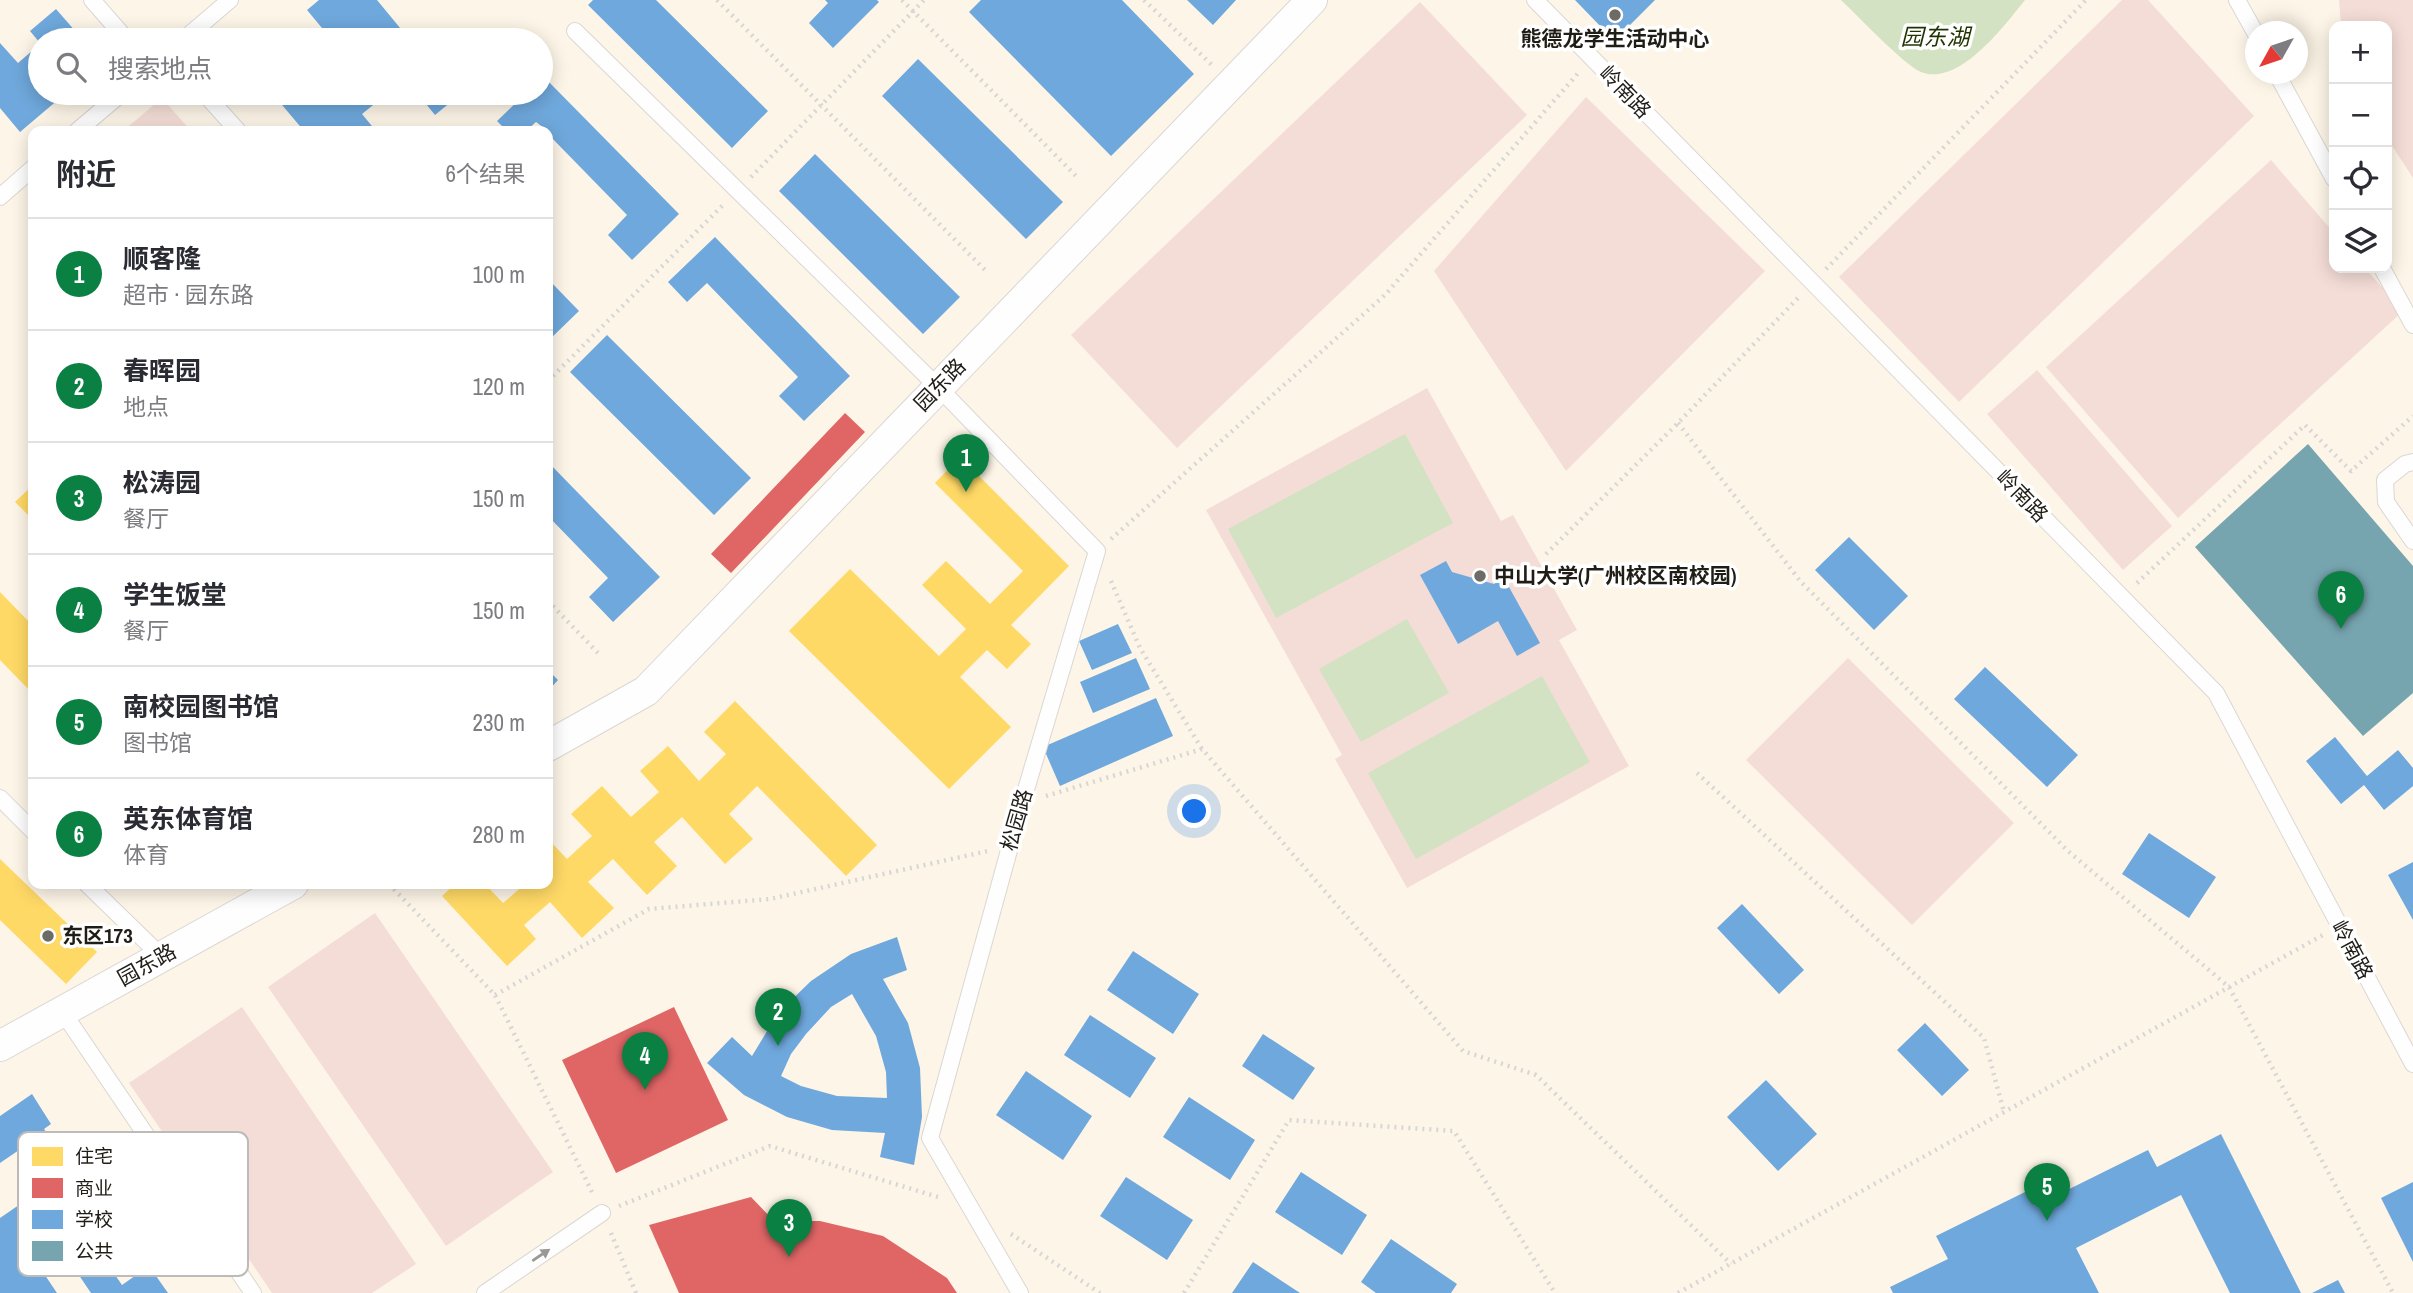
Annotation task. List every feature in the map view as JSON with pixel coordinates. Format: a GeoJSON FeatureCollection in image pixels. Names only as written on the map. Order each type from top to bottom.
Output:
{"type":"FeatureCollection","features":[{"type":"Feature","properties":{"kind":"street","name":"园东路"},"geometry":{"type":"LineString","coordinates":[[553,743],[646,691],[1312,0]]}},
{"type":"Feature","properties":{"kind":"street","name":"园东路"},"geometry":{"type":"LineString","coordinates":[[0,1046],[284,889]]}},
{"type":"Feature","properties":{"kind":"lane"},"geometry":{"type":"LineString","coordinates":[[92,0],[116,28]]}},
{"type":"Feature","properties":{"kind":"lane"},"geometry":{"type":"LineString","coordinates":[[197,28],[230,0]]}},
{"type":"Feature","properties":{"kind":"lane","name":"岭南路"},"geometry":{"type":"LineString","coordinates":[[1535,0],[2216,693],[2413,1064]]}},
{"type":"Feature","properties":{"kind":"lane"},"geometry":{"type":"LineString","coordinates":[[2237,0],[2249,21]]}},
{"type":"Feature","properties":{"kind":"lane"},"geometry":{"type":"LineString","coordinates":[[575,31],[938,387],[1097,551]]}},
{"type":"Feature","properties":{"kind":"lane"},"geometry":{"type":"LineString","coordinates":[[2282,84],[2329,170]]}},
{"type":"Feature","properties":{"kind":"lane"},"geometry":{"type":"LineString","coordinates":[[83,126],[108,105]]}},
{"type":"Feature","properties":{"kind":"lane"},"geometry":{"type":"LineString","coordinates":[[214,105],[233,126]]}},
{"type":"Feature","properties":{"kind":"lane"},"geometry":{"type":"LineString","coordinates":[[0,197],[28,173]]}},
{"type":"Feature","properties":{"kind":"lane"},"geometry":{"type":"LineString","coordinates":[[2385,273],[2413,325]]}},
{"type":"Feature","properties":{"kind":"lane"},"geometry":{"type":"LineString","coordinates":[[2413,462],[2405,464],[2385,480],[2386,502],[2413,541]]}},
{"type":"Feature","properties":{"kind":"lane","name":"松园路"},"geometry":{"type":"LineString","coordinates":[[1020,1293],[930,1138],[1021,803],[1097,551]]}},
{"type":"Feature","properties":{"kind":"lane"},"geometry":{"type":"LineString","coordinates":[[0,799],[28,826]]}},
{"type":"Feature","properties":{"kind":"lane"},"geometry":{"type":"LineString","coordinates":[[92,889],[162,957]]}},
{"type":"Feature","properties":{"kind":"lane"},"geometry":{"type":"LineString","coordinates":[[62,1011],[144,1132]]}},
{"type":"Feature","properties":{"kind":"lane"},"geometry":{"type":"LineString","coordinates":[[485,1293],[602,1213]]}},
{"type":"Feature","properties":{"kind":"lane"},"geometry":{"type":"LineString","coordinates":[[241,1276],[253,1293]]}},
{"type":"Feature","properties":{"kind":"path"},"geometry":{"type":"LineString","coordinates":[[718,0],[985,270]]}},
{"type":"Feature","properties":{"kind":"path"},"geometry":{"type":"LineString","coordinates":[[902,0],[1079,179]]}},
{"type":"Feature","properties":{"kind":"path"},"geometry":{"type":"LineString","coordinates":[[1144,0],[1231,84]]}},
{"type":"Feature","properties":{"kind":"path"},"geometry":{"type":"LineString","coordinates":[[1591,58],[1385,295],[1097,551],[1140,648],[1202,749],[1463,1051],[1536,1074],[1731,1264]]}},
{"type":"Feature","properties":{"kind":"path"},"geometry":{"type":"LineString","coordinates":[[2122,597],[2305,425],[2351,471],[2413,416]]}},
{"type":"Feature","properties":{"kind":"path"},"geometry":{"type":"LineString","coordinates":[[1678,423],[1801,582],[2068,851],[2229,987],[2393,1293]]}},
{"type":"Feature","properties":{"kind":"path"},"geometry":{"type":"LineString","coordinates":[[553,606],[598,653]]}},
{"type":"Feature","properties":{"kind":"path"},"geometry":{"type":"LineString","coordinates":[[1021,803],[1202,749]]}},
{"type":"Feature","properties":{"kind":"path"},"geometry":{"type":"LineString","coordinates":[[1697,773],[1984,1038],[2004,1112]]}},
{"type":"Feature","properties":{"kind":"path"},"geometry":{"type":"LineString","coordinates":[[495,995],[649,909],[770,899],[1010,847]]}},
{"type":"Feature","properties":{"kind":"path"},"geometry":{"type":"LineString","coordinates":[[393,889],[495,995],[602,1213],[636,1293]]}},
{"type":"Feature","properties":{"kind":"path"},"geometry":{"type":"LineString","coordinates":[[1678,1293],[2339,926]]}},
{"type":"Feature","properties":{"kind":"path"},"geometry":{"type":"LineString","coordinates":[[1184,1293],[1289,1120],[1454,1132],[1555,1293]]}},
{"type":"Feature","properties":{"kind":"path"},"geometry":{"type":"LineString","coordinates":[[602,1213],[770,1146],[970,1206],[1100,1293]]}},
{"type":"Feature","properties":{"kind":"shaded area","name":"中山大学(广州校区南校园)"},"geometry":{"type":"Polygon","coordinates":[[[0,0],[2413,0],[2413,1293],[0,1293],[0,0]]]}},
{"type":"Feature","properties":{"kind":"shaded area"},"geometry":{"type":"Polygon","coordinates":[[[2122,0],[2148,0],[2254,116],[1959,402],[1839,277],[2122,0]]]}},
{"type":"Feature","properties":{"kind":"shaded area"},"geometry":{"type":"Polygon","coordinates":[[[2339,0],[2413,0],[2413,178],[2392,146],[2392,21],[2341,21],[2339,0]]]}},
{"type":"Feature","properties":{"kind":"shaded area"},"geometry":{"type":"Polygon","coordinates":[[[1420,2],[1527,115],[1177,448],[1071,335],[1420,2]]]}},
{"type":"Feature","properties":{"kind":"shaded area"},"geometry":{"type":"Polygon","coordinates":[[[1586,97],[1765,271],[1566,471],[1434,271],[1586,97]]]}},
{"type":"Feature","properties":{"kind":"shaded area"},"geometry":{"type":"Polygon","coordinates":[[[154,105],[168,105],[187,126],[129,126],[154,105]]]}},
{"type":"Feature","properties":{"kind":"shaded area"},"geometry":{"type":"Polygon","coordinates":[[[2271,160],[2329,227],[2329,273],[2369,273],[2403,311],[2178,518],[2046,367],[2271,160]]]}},
{"type":"Feature","properties":{"kind":"shaded area"},"geometry":{"type":"Polygon","coordinates":[[[2037,370],[2172,526],[2123,570],[1987,414],[2037,370]]]}},
{"type":"Feature","properties":{"kind":"shaded area"},"geometry":{"type":"Polygon","coordinates":[[[1427,388],[1501,521],[1513,515],[1577,630],[1559,640],[1629,766],[1407,888],[1335,759],[1342,755],[1206,510],[1427,388]]]}},
{"type":"Feature","properties":{"kind":"shaded area"},"geometry":{"type":"Polygon","coordinates":[[[1848,658],[2014,823],[1912,925],[1746,760],[1848,658]]]}},
{"type":"Feature","properties":{"kind":"shaded area"},"geometry":{"type":"Polygon","coordinates":[[[375,913],[553,1172],[446,1246],[268,987],[375,913]]]}},
{"type":"Feature","properties":{"kind":"shaded area"},"geometry":{"type":"Polygon","coordinates":[[[242,1007],[416,1264],[372,1293],[272,1293],[248,1258],[248,1132],[162,1132],[129,1083],[242,1007]]]}},
{"type":"Feature","properties":{"kind":"water","name":"园东湖"},"geometry":{"type":"Polygon","coordinates":[[[1841,0],[2025,0],[1993,38],[1965,63],[1950,71],[1936,74],[1913,68],[1841,0]]]}},
{"type":"Feature","properties":{"kind":"water"},"geometry":{"type":"Polygon","coordinates":[[[1405,434],[1453,523],[1276,618],[1228,529],[1405,434]]]}},
{"type":"Feature","properties":{"kind":"water"},"geometry":{"type":"Polygon","coordinates":[[[1407,619],[1449,693],[1361,742],[1319,669],[1407,619]]]}},
{"type":"Feature","properties":{"kind":"water"},"geometry":{"type":"Polygon","coordinates":[[[1542,676],[1590,762],[1416,859],[1368,773],[1542,676]]]}},
{"type":"Feature","properties":{"kind":"building: 住宅"},"geometry":{"type":"Polygon","coordinates":[[[960,457],[1069,566],[1011,625],[1031,644],[1007,669],[987,650],[960,677],[1011,727],[949,789],[789,631],[850,569],[939,656],[966,629],[922,585],[946,561],[990,604],[1023,571],[935,483],[960,457]]]}},
{"type":"Feature","properties":{"kind":"building: 住宅"},"geometry":{"type":"Polygon","coordinates":[[[28,490],[28,515],[15,502],[28,490]]]}},
{"type":"Feature","properties":{"kind":"building: 住宅"},"geometry":{"type":"Polygon","coordinates":[[[0,592],[28,621],[28,689],[0,660],[0,592]]]}},
{"type":"Feature","properties":{"kind":"building: 住宅"},"geometry":{"type":"Polygon","coordinates":[[[735,701],[877,845],[846,876],[757,786],[729,814],[753,839],[725,864],[682,817],[654,842],[677,866],[647,895],[613,859],[588,882],[614,908],[582,938],[550,902],[524,925],[536,939],[507,966],[442,896],[450,889],[490,889],[503,903],[519,889],[553,889],[553,844],[567,859],[592,836],[571,814],[602,786],[631,817],[659,792],[640,771],[668,746],[699,781],[726,754],[704,732],[735,701]]]}},
{"type":"Feature","properties":{"kind":"building: 住宅","name":"东区173"},"geometry":{"type":"Polygon","coordinates":[[[0,859],[28,886],[28,889],[31,889],[97,952],[66,984],[0,920],[0,859]]]}},
{"type":"Feature","properties":{"kind":"building: 商业"},"geometry":{"type":"Polygon","coordinates":[[[845,413],[865,432],[731,573],[711,554],[845,413]]]}},
{"type":"Feature","properties":{"kind":"building: 商业"},"geometry":{"type":"Polygon","coordinates":[[[674,1007],[728,1120],[616,1173],[562,1060],[674,1007]]]}},
{"type":"Feature","properties":{"kind":"building: 商业"},"geometry":{"type":"Polygon","coordinates":[[[751,1197],[774,1221],[820,1221],[883,1236],[947,1278],[957,1293],[679,1293],[649,1225],[751,1197]]]}},
{"type":"Feature","properties":{"kind":"building: 学校"},"geometry":{"type":"Polygon","coordinates":[[[319,0],[377,0],[400,28],[322,28],[307,10],[319,0]]]}},
{"type":"Feature","properties":{"kind":"building: 学校"},"geometry":{"type":"Polygon","coordinates":[[[593,0],[656,0],[768,111],[732,148],[588,5],[593,0]]]}},
{"type":"Feature","properties":{"kind":"building: 学校"},"geometry":{"type":"Polygon","coordinates":[[[825,0],[879,2],[833,48],[809,23],[828,3],[825,0]]]}},
{"type":"Feature","properties":{"kind":"building: 学校"},"geometry":{"type":"Polygon","coordinates":[[[981,0],[1122,0],[1194,74],[1111,156],[969,12],[981,0]]]}},
{"type":"Feature","properties":{"kind":"building: 学校"},"geometry":{"type":"Polygon","coordinates":[[[1187,0],[1236,0],[1213,25],[1187,0]]]}},
{"type":"Feature","properties":{"kind":"building: 学校","name":"熊德龙学生活动中心"},"geometry":{"type":"Polygon","coordinates":[[[1575,0],[1655,0],[1623,32],[1615,34],[1604,30],[1575,0]]]}},
{"type":"Feature","properties":{"kind":"building: 学校"},"geometry":{"type":"Polygon","coordinates":[[[56,9],[73,28],[34,28],[56,9]]]}},
{"type":"Feature","properties":{"kind":"building: 学校"},"geometry":{"type":"Polygon","coordinates":[[[0,43],[18,63],[28,54],[28,105],[52,105],[20,132],[0,108],[0,43]]]}},
{"type":"Feature","properties":{"kind":"building: 学校"},"geometry":{"type":"Polygon","coordinates":[[[918,59],[1063,202],[1026,239],[882,96],[918,59]]]}},
{"type":"Feature","properties":{"kind":"building: 学校"},"geometry":{"type":"Polygon","coordinates":[[[553,86],[679,214],[632,260],[608,235],[627,215],[553,139],[553,126],[541,126],[536,122],[532,126],[502,126],[497,121],[514,105],[553,105],[553,86]]]}},
{"type":"Feature","properties":{"kind":"building: 学校"},"geometry":{"type":"Polygon","coordinates":[[[282,105],[373,105],[362,114],[372,126],[300,126],[282,105]]]}},
{"type":"Feature","properties":{"kind":"building: 学校"},"geometry":{"type":"Polygon","coordinates":[[[427,105],[447,105],[435,115],[427,105]]]}},
{"type":"Feature","properties":{"kind":"building: 学校"},"geometry":{"type":"Polygon","coordinates":[[[815,154],[960,297],[923,334],[779,191],[815,154]]]}},
{"type":"Feature","properties":{"kind":"building: 学校"},"geometry":{"type":"Polygon","coordinates":[[[715,237],[850,376],[804,421],[779,396],[798,377],[707,283],[687,302],[668,282],[715,237]]]}},
{"type":"Feature","properties":{"kind":"building: 学校"},"geometry":{"type":"Polygon","coordinates":[[[553,284],[579,311],[553,336],[553,284]]]}},
{"type":"Feature","properties":{"kind":"building: 学校"},"geometry":{"type":"Polygon","coordinates":[[[607,335],[751,478],[714,515],[570,372],[607,335]]]}},
{"type":"Feature","properties":{"kind":"building: 学校"},"geometry":{"type":"Polygon","coordinates":[[[553,467],[660,577],[613,622],[589,597],[608,578],[553,521],[553,467]]]}},
{"type":"Feature","properties":{"kind":"building: 学校"},"geometry":{"type":"Polygon","coordinates":[[[1849,537],[1908,596],[1874,630],[1815,570],[1849,537]]]}},
{"type":"Feature","properties":{"kind":"building: 学校"},"geometry":{"type":"Polygon","coordinates":[[[1446,561],[1452,572],[1494,584],[1504,578],[1540,643],[1517,656],[1498,621],[1458,644],[1420,575],[1446,561]]]}},
{"type":"Feature","properties":{"kind":"building: 学校"},"geometry":{"type":"Polygon","coordinates":[[[1118,624],[1132,653],[1092,670],[1079,641],[1118,624]]]}},
{"type":"Feature","properties":{"kind":"building: 学校"},"geometry":{"type":"Polygon","coordinates":[[[1136,658],[1150,689],[1093,713],[1080,682],[1136,658]]]}},
{"type":"Feature","properties":{"kind":"building: 学校"},"geometry":{"type":"Polygon","coordinates":[[[1985,667],[2078,755],[2047,787],[1954,699],[1985,667]]]}},
{"type":"Feature","properties":{"kind":"building: 学校"},"geometry":{"type":"Polygon","coordinates":[[[1156,698],[1173,736],[1060,786],[1043,747],[1156,698]]]}},
{"type":"Feature","properties":{"kind":"building: 学校"},"geometry":{"type":"Polygon","coordinates":[[[2335,737],[2367,776],[2398,750],[2413,768],[2413,786],[2384,810],[2364,785],[2341,804],[2306,761],[2335,737]]]}},
{"type":"Feature","properties":{"kind":"building: 学校"},"geometry":{"type":"Polygon","coordinates":[[[2149,833],[2216,877],[2189,918],[2122,874],[2149,833]]]}},
{"type":"Feature","properties":{"kind":"building: 学校"},"geometry":{"type":"Polygon","coordinates":[[[2413,862],[2413,920],[2388,875],[2413,862]]]}},
{"type":"Feature","properties":{"kind":"building: 学校"},"geometry":{"type":"Polygon","coordinates":[[[1742,904],[1804,970],[1779,994],[1717,928],[1742,904]]]}},
{"type":"Feature","properties":{"kind":"building: 学校"},"geometry":{"type":"Polygon","coordinates":[[[897,937],[907,970],[883,979],[908,1023],[920,1068],[922,1117],[914,1165],[880,1157],[885,1133],[832,1130],[787,1117],[744,1095],[707,1063],[732,1037],[752,1056],[778,1013],[811,981],[851,954],[897,937]],[[852,994],[831,1007],[806,1034],[791,1054],[781,1076],[801,1086],[837,1096],[887,1098],[886,1072],[876,1036],[852,994]]]}},
{"type":"Feature","properties":{"kind":"building: 学校"},"geometry":{"type":"Polygon","coordinates":[[[1133,951],[1199,994],[1173,1034],[1107,990],[1133,951]]]}},
{"type":"Feature","properties":{"kind":"building: 学校"},"geometry":{"type":"Polygon","coordinates":[[[1090,1015],[1156,1058],[1130,1098],[1064,1055],[1090,1015]]]}},
{"type":"Feature","properties":{"kind":"building: 学校"},"geometry":{"type":"Polygon","coordinates":[[[1925,1023],[1969,1070],[1942,1096],[1897,1050],[1925,1023]]]}},
{"type":"Feature","properties":{"kind":"building: 学校"},"geometry":{"type":"Polygon","coordinates":[[[1263,1034],[1315,1068],[1293,1100],[1242,1066],[1263,1034]]]}},
{"type":"Feature","properties":{"kind":"building: 学校"},"geometry":{"type":"Polygon","coordinates":[[[1026,1071],[1092,1116],[1063,1160],[996,1115],[1026,1071]]]}},
{"type":"Feature","properties":{"kind":"building: 学校"},"geometry":{"type":"Polygon","coordinates":[[[1766,1080],[1817,1134],[1778,1171],[1727,1117],[1766,1080]]]}},
{"type":"Feature","properties":{"kind":"building: 学校"},"geometry":{"type":"Polygon","coordinates":[[[32,1094],[51,1124],[44,1129],[46,1132],[18,1132],[18,1151],[0,1163],[0,1116],[32,1094]]]}},
{"type":"Feature","properties":{"kind":"building: 学校"},"geometry":{"type":"Polygon","coordinates":[[[1189,1097],[1255,1140],[1230,1180],[1163,1137],[1189,1097]]]}},
{"type":"Feature","properties":{"kind":"building: 学校"},"geometry":{"type":"Polygon","coordinates":[[[2221,1134],[2301,1293],[2230,1293],[2181,1195],[2076,1248],[2099,1293],[1893,1293],[1890,1287],[1948,1259],[1936,1236],[2027,1191],[2035,1206],[2148,1150],[2157,1167],[2221,1134]]]}},
{"type":"Feature","properties":{"kind":"building: 学校"},"geometry":{"type":"Polygon","coordinates":[[[1301,1172],[1367,1215],[1342,1255],[1275,1212],[1301,1172]]]}},
{"type":"Feature","properties":{"kind":"building: 学校"},"geometry":{"type":"Polygon","coordinates":[[[1126,1177],[1193,1220],[1167,1260],[1100,1216],[1126,1177]]]}},
{"type":"Feature","properties":{"kind":"building: 学校"},"geometry":{"type":"Polygon","coordinates":[[[2413,1182],[2413,1262],[2381,1198],[2413,1182]]]}},
{"type":"Feature","properties":{"kind":"building: 学校"},"geometry":{"type":"Polygon","coordinates":[[[18,1206],[18,1276],[46,1276],[57,1293],[0,1293],[0,1218],[18,1206]]]}},
{"type":"Feature","properties":{"kind":"building: 学校"},"geometry":{"type":"Polygon","coordinates":[[[1391,1239],[1457,1284],[1451,1293],[1376,1293],[1361,1282],[1391,1239]]]}},
{"type":"Feature","properties":{"kind":"building: 学校"},"geometry":{"type":"Polygon","coordinates":[[[1253,1262],[1300,1293],[1232,1293],[1253,1262]]]}},
{"type":"Feature","properties":{"kind":"building: 学校"},"geometry":{"type":"Polygon","coordinates":[[[80,1276],[116,1276],[122,1285],[135,1276],[156,1276],[168,1293],[91,1293],[80,1276]]]}},
{"type":"Feature","properties":{"kind":"building: 学校"},"geometry":{"type":"Polygon","coordinates":[[[2338,1280],[2345,1293],[2312,1293],[2338,1280]]]}},
{"type":"Feature","properties":{"kind":"building: 公共"},"geometry":{"type":"Polygon","coordinates":[[[2308,444],[2413,566],[2413,693],[2363,736],[2195,547],[2308,444]]]}},
{"type":"Feature","properties":{"kind":"place","name":"熊德龙学生活动中心"},"geometry":{"type":"Point","coordinates":[1615,15]}},
{"type":"Feature","properties":{"kind":"place","name":"顺客隆"},"geometry":{"type":"Point","coordinates":[966,492]}},
{"type":"Feature","properties":{"kind":"place","name":"中山大学(广州校区南校园)"},"geometry":{"type":"Point","coordinates":[1480,576]}},
{"type":"Feature","properties":{"kind":"place","name":"英东体育馆"},"geometry":{"type":"Point","coordinates":[2341,629]}},
{"type":"Feature","properties":{"kind":"place","name":"东区173"},"geometry":{"type":"Point","coordinates":[48,936]}},
{"type":"Feature","properties":{"kind":"place","name":"春晖园"},"geometry":{"type":"Point","coordinates":[778,1046]}},
{"type":"Feature","properties":{"kind":"place","name":"学生饭堂"},"geometry":{"type":"Point","coordinates":[645,1090]}},
{"type":"Feature","properties":{"kind":"place","name":"南校园图书馆"},"geometry":{"type":"Point","coordinates":[2047,1221]}},
{"type":"Feature","properties":{"kind":"place","name":"松涛园"},"geometry":{"type":"Point","coordinates":[789,1257]}}]}
